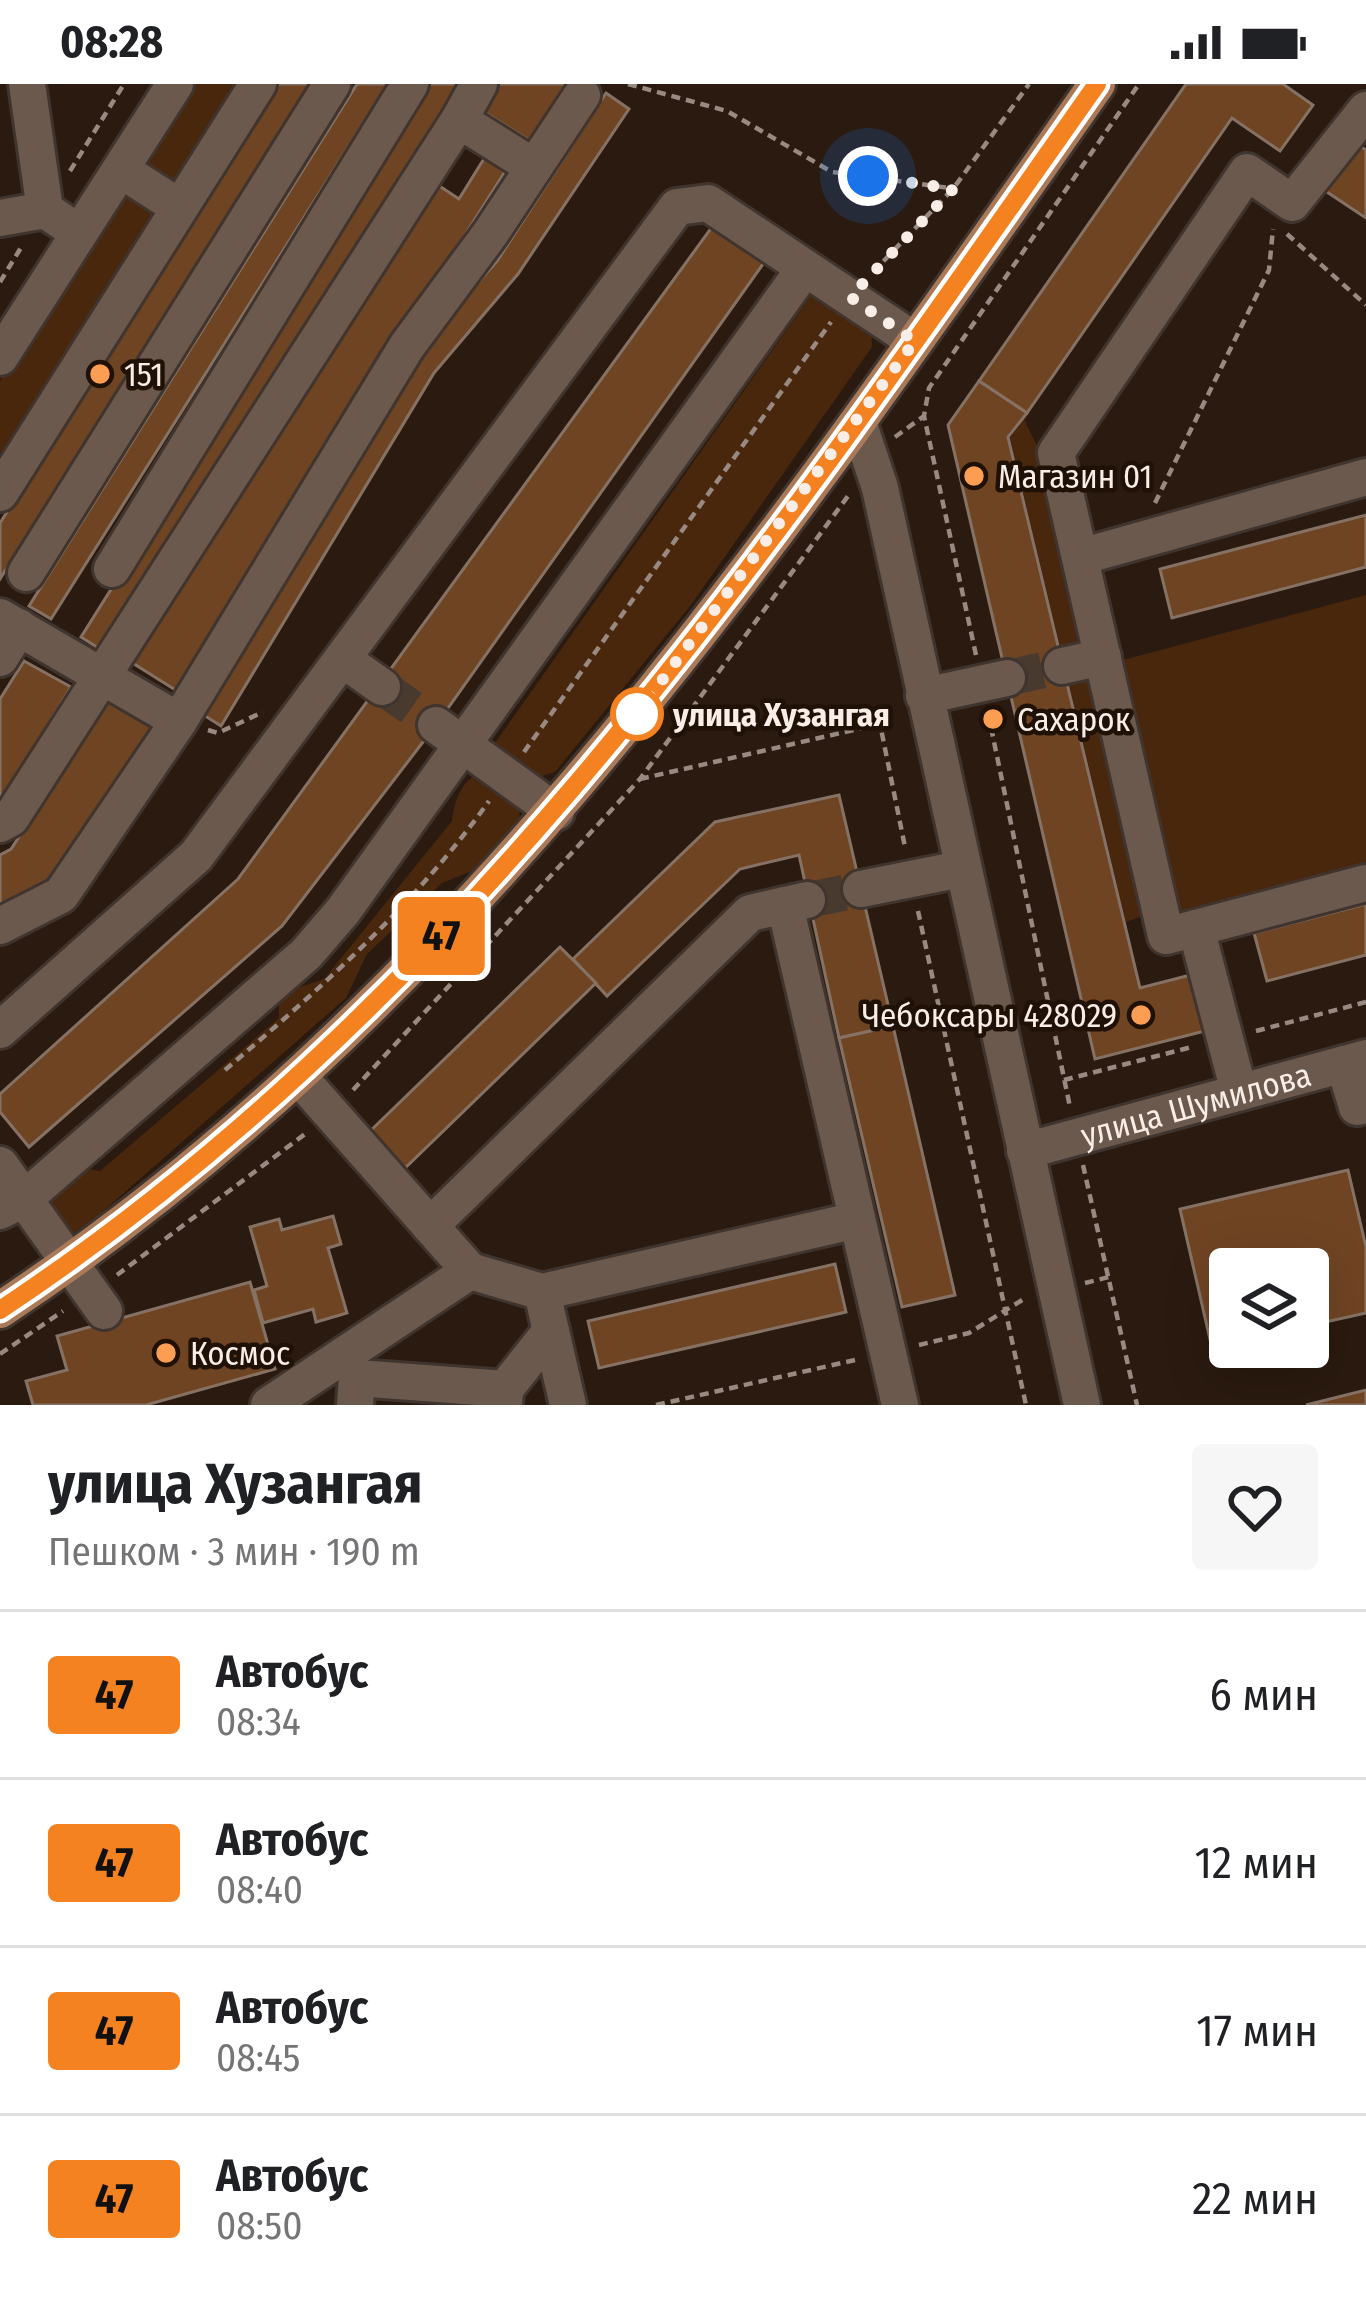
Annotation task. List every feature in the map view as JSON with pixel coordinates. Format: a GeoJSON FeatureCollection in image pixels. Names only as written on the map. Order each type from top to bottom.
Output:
{"type":"FeatureCollection","features":[{"type":"Feature","properties":{"kind":"main road"},"geometry":{"type":"LineString","coordinates":[[0,1310],[69,1264],[213,1151],[298,1076],[436,941],[556,812],[641,709],[858,422],[1097,84]]}},
{"type":"Feature","properties":{"kind":"street"},"geometry":{"type":"LineString","coordinates":[[27,84],[45,210]]}},
{"type":"Feature","properties":{"kind":"street"},"geometry":{"type":"LineString","coordinates":[[0,357],[12,315],[81,234],[175,84]]}},
{"type":"Feature","properties":{"kind":"street"},"geometry":{"type":"LineString","coordinates":[[0,493],[258,84]]}},
{"type":"Feature","properties":{"kind":"street"},"geometry":{"type":"LineString","coordinates":[[26,573],[332,84]]}},
{"type":"Feature","properties":{"kind":"street"},"geometry":{"type":"LineString","coordinates":[[112,569],[410,84]]}},
{"type":"Feature","properties":{"kind":"street"},"geometry":{"type":"LineString","coordinates":[[0,824],[11,818],[103,676],[479,84]]}},
{"type":"Feature","properties":{"kind":"street"},"geometry":{"type":"LineString","coordinates":[[1343,84],[1366,101]]}},
{"type":"Feature","properties":{"kind":"street"},"geometry":{"type":"LineString","coordinates":[[0,926],[61,895],[179,721],[407,346],[490,234],[582,95]]}},
{"type":"Feature","properties":{"kind":"street"},"geometry":{"type":"LineString","coordinates":[[1366,110],[1292,203],[1247,172],[1057,453],[1166,936],[1366,883]]}},
{"type":"Feature","properties":{"kind":"street"},"geometry":{"type":"LineString","coordinates":[[459,120],[534,167]]}},
{"type":"Feature","properties":{"kind":"street"},"geometry":{"type":"LineString","coordinates":[[122,170],[179,207]]}},
{"type":"Feature","properties":{"kind":"street"},"geometry":{"type":"LineString","coordinates":[[0,1030],[196,856],[677,207],[708,203],[915,341]]}},
{"type":"Feature","properties":{"kind":"street"},"geometry":{"type":"LineString","coordinates":[[0,218],[45,210],[81,234]]}},
{"type":"Feature","properties":{"kind":"street"},"geometry":{"type":"LineString","coordinates":[[12,1205],[306,954],[343,911],[450,736],[805,268]]}},
{"type":"Feature","properties":{"kind":"street"},"geometry":{"type":"LineString","coordinates":[[858,422],[874,461],[1082,1405]]}},
{"type":"Feature","properties":{"kind":"street"},"geometry":{"type":"LineString","coordinates":[[1080,557],[1366,477]]}},
{"type":"Feature","properties":{"kind":"street"},"geometry":{"type":"LineString","coordinates":[[6,634],[103,676],[179,721]]}},
{"type":"Feature","properties":{"kind":"street"},"geometry":{"type":"LineString","coordinates":[[1061,666],[1103,657]]}},
{"type":"Feature","properties":{"kind":"street"},"geometry":{"type":"LineString","coordinates":[[344,660],[382,687]]}},
{"type":"Feature","properties":{"kind":"street"},"geometry":{"type":"LineString","coordinates":[[925,696],[994,681]]}},
{"type":"Feature","properties":{"kind":"street"},"geometry":{"type":"LineString","coordinates":[[450,736],[556,812]]}},
{"type":"Feature","properties":{"kind":"street"},"geometry":{"type":"LineString","coordinates":[[861,890],[962,869]]}},
{"type":"Feature","properties":{"kind":"street"},"geometry":{"type":"LineString","coordinates":[[430,1226],[750,913],[797,902],[857,1220],[900,1405]]}},
{"type":"Feature","properties":{"kind":"street"},"geometry":{"type":"LineString","coordinates":[[1196,928],[1239,1092]]}},
{"type":"Feature","properties":{"kind":"street"},"geometry":{"type":"LineString","coordinates":[[1355,1060],[1363,1117]]}},
{"type":"Feature","properties":{"kind":"street","name":"улица Шумилова"},"geometry":{"type":"LineString","coordinates":[[1025,1150],[1355,1060]]}},
{"type":"Feature","properties":{"kind":"street"},"geometry":{"type":"LineString","coordinates":[[298,1076],[470,1271],[542,1292],[857,1220]]}},
{"type":"Feature","properties":{"kind":"street"},"geometry":{"type":"LineString","coordinates":[[0,1166],[12,1205],[69,1264],[104,1312]]}},
{"type":"Feature","properties":{"kind":"street"},"geometry":{"type":"LineString","coordinates":[[352,1380],[470,1271]]}},
{"type":"Feature","properties":{"kind":"street"},"geometry":{"type":"LineString","coordinates":[[542,1292],[568,1405]]}},
{"type":"Feature","properties":{"kind":"street"},"geometry":{"type":"LineString","coordinates":[[269,1405],[352,1380],[505,1397],[551,1331]]}},
{"type":"Feature","properties":{"kind":"path"},"geometry":{"type":"LineString","coordinates":[[628,84],[727,111],[832,172],[953,189]]}},
{"type":"Feature","properties":{"kind":"path"},"geometry":{"type":"LineString","coordinates":[[850,297],[953,189],[1029,84]]}},
{"type":"Feature","properties":{"kind":"path"},"geometry":{"type":"LineString","coordinates":[[1137,1405],[1064,1080],[994,681],[925,416],[929,388],[958,343],[1139,84]]}},
{"type":"Feature","properties":{"kind":"path"},"geometry":{"type":"LineString","coordinates":[[1136,541],[1269,270],[1274,222],[1366,305]]}},
{"type":"Feature","properties":{"kind":"path"},"geometry":{"type":"LineString","coordinates":[[890,440],[925,416]]}},
{"type":"Feature","properties":{"kind":"path"},"geometry":{"type":"LineString","coordinates":[[179,721],[218,733],[262,712]]}},
{"type":"Feature","properties":{"kind":"path"},"geometry":{"type":"LineString","coordinates":[[640,779],[880,724],[1026,1405]]}},
{"type":"Feature","properties":{"kind":"path"},"geometry":{"type":"LineString","coordinates":[[1064,1080],[1366,1002]]}},
{"type":"Feature","properties":{"kind":"shaded area"},"geometry":{"type":"Polygon","coordinates":[[[193,84],[242,84],[179,186],[143,165],[193,84]]]}},
{"type":"Feature","properties":{"kind":"shaded area"},"geometry":{"type":"Polygon","coordinates":[[[125,189],[165,210],[0,454],[0,381],[125,189]]]}},
{"type":"Feature","properties":{"kind":"shaded area"},"geometry":{"type":"Polygon","coordinates":[[[810,297],[830,297],[871,326],[872,347],[691,605],[555,772],[536,778],[495,743],[810,297]]]}},
{"type":"Feature","properties":{"kind":"shaded area"},"geometry":{"type":"Polygon","coordinates":[[[1024,419],[1050,473],[1158,910],[1126,922],[1010,438],[1024,419]]]}},
{"type":"Feature","properties":{"kind":"shaded area"},"geometry":{"type":"Polygon","coordinates":[[[1366,595],[1366,885],[1170,929],[1122,703],[1123,660],[1366,595]]]}},
{"type":"Feature","properties":{"kind":"shaded area"},"geometry":{"type":"Polygon","coordinates":[[[483,772],[518,800],[520,819],[515,829],[477,869],[442,883],[367,954],[346,998],[93,1220],[64,1234],[47,1202],[82,1168],[100,1171],[279,1018],[279,998],[325,978],[452,821],[464,785],[483,772]]]}},
{"type":"Feature","properties":{"kind":"building"},"geometry":{"type":"Polygon","coordinates":[[[276,84],[311,84],[0,579],[0,523],[276,84]]]}},
{"type":"Feature","properties":{"kind":"building"},"geometry":{"type":"Polygon","coordinates":[[[357,84],[388,84],[51,619],[29,606],[357,84]]]}},
{"type":"Feature","properties":{"kind":"building"},"geometry":{"type":"Polygon","coordinates":[[[429,84],[459,84],[103,651],[81,637],[429,84]]]}},
{"type":"Feature","properties":{"kind":"building"},"geometry":{"type":"Polygon","coordinates":[[[495,84],[566,84],[530,141],[479,109],[495,84]]]}},
{"type":"Feature","properties":{"kind":"building"},"geometry":{"type":"Polygon","coordinates":[[[1186,84],[1283,84],[1313,105],[1280,151],[1232,118],[1027,413],[979,381],[1186,84]]]}},
{"type":"Feature","properties":{"kind":"building"},"geometry":{"type":"Polygon","coordinates":[[[606,93],[629,109],[518,274],[434,373],[221,726],[199,712],[415,354],[497,261],[606,93]]]}},
{"type":"Feature","properties":{"kind":"building"},"geometry":{"type":"Polygon","coordinates":[[[1355,143],[1366,150],[1366,218],[1324,190],[1355,143]]]}},
{"type":"Feature","properties":{"kind":"building"},"geometry":{"type":"Polygon","coordinates":[[[485,157],[506,170],[177,691],[131,662],[435,183],[459,199],[485,157]]]}},
{"type":"Feature","properties":{"kind":"building"},"geometry":{"type":"Polygon","coordinates":[[[717,220],[768,257],[436,725],[282,926],[29,1147],[0,1112],[0,1094],[238,879],[717,220]]]}},
{"type":"Feature","properties":{"kind":"building"},"geometry":{"type":"Polygon","coordinates":[[[979,381],[1027,413],[1008,437],[1140,988],[1194,974],[1209,1030],[1095,1059],[948,425],[979,381]]]}},
{"type":"Feature","properties":{"kind":"building"},"geometry":{"type":"Polygon","coordinates":[[[1366,515],[1366,567],[1172,618],[1160,569],[1366,515]]]}},
{"type":"Feature","properties":{"kind":"building"},"geometry":{"type":"Polygon","coordinates":[[[24,661],[71,687],[0,804],[0,699],[24,661]]]}},
{"type":"Feature","properties":{"kind":"building"},"geometry":{"type":"Polygon","coordinates":[[[111,695],[157,723],[52,889],[0,916],[0,855],[11,849],[111,695]]]}},
{"type":"Feature","properties":{"kind":"building"},"geometry":{"type":"Polygon","coordinates":[[[839,795],[893,1026],[839,1038],[799,855],[740,869],[607,996],[573,959],[715,822],[839,795]]]}},
{"type":"Feature","properties":{"kind":"building"},"geometry":{"type":"Polygon","coordinates":[[[1366,904],[1366,955],[1267,981],[1254,933],[1366,904]]]}},
{"type":"Feature","properties":{"kind":"building"},"geometry":{"type":"Polygon","coordinates":[[[560,947],[596,983],[399,1174],[363,1138],[560,947]]]}},
{"type":"Feature","properties":{"kind":"building"},"geometry":{"type":"Polygon","coordinates":[[[893,1026],[955,1295],[902,1307],[839,1038],[893,1026]]]}},
{"type":"Feature","properties":{"kind":"building"},"geometry":{"type":"Polygon","coordinates":[[[1348,1170],[1366,1247],[1366,1313],[1329,1321],[1329,1248],[1209,1248],[1209,1335],[1180,1209],[1348,1170]]]}},
{"type":"Feature","properties":{"kind":"building"},"geometry":{"type":"Polygon","coordinates":[[[333,1216],[341,1244],[328,1248],[347,1313],[316,1322],[313,1309],[263,1323],[254,1290],[267,1286],[250,1227],[279,1219],[282,1230],[333,1216]]]}},
{"type":"Feature","properties":{"kind":"building"},"geometry":{"type":"Polygon","coordinates":[[[835,1264],[846,1312],[599,1368],[588,1321],[835,1264]]]}},
{"type":"Feature","properties":{"kind":"building","name":"Космос"},"geometry":{"type":"Polygon","coordinates":[[[250,1282],[275,1369],[146,1405],[33,1405],[26,1381],[67,1370],[57,1336],[250,1282]]]}},
{"type":"Feature","properties":{"kind":"building"},"geometry":{"type":"Polygon","coordinates":[[[1366,1390],[1366,1405],[1306,1405],[1366,1390]]]}},
{"type":"Feature","properties":{"kind":"tunnel"},"geometry":{"type":"LineString","coordinates":[[1007,678],[1062,666]]}},
{"type":"Feature","properties":{"kind":"tunnel"},"geometry":{"type":"LineString","coordinates":[[382,687],[436,725]]}},
{"type":"Feature","properties":{"kind":"tunnel"},"geometry":{"type":"LineString","coordinates":[[809,900],[861,889]]}},
{"type":"Feature","properties":{"kind":"bus line","name":"47"},"geometry":{"type":"LineString","coordinates":[[0,1310],[107,1236],[298,1076],[436,941],[556,812],[641,709],[833,455],[1097,84]]}},
{"type":"Feature","properties":{"kind":"place","name":"151"},"geometry":{"type":"Point","coordinates":[100,374]}},
{"type":"Feature","properties":{"kind":"place","name":"Магазин 01"},"geometry":{"type":"Point","coordinates":[974,476]}},
{"type":"Feature","properties":{"kind":"place","name":"улица Хузангая"},"geometry":{"type":"Point","coordinates":[637,714]}},
{"type":"Feature","properties":{"kind":"place","name":"Сахарок"},"geometry":{"type":"Point","coordinates":[993,719]}},
{"type":"Feature","properties":{"kind":"place","name":"Чебоксары 428029"},"geometry":{"type":"Point","coordinates":[1141,1015]}},
{"type":"Feature","properties":{"kind":"place","name":"Космос"},"geometry":{"type":"Point","coordinates":[166,1353]}},
{"type":"Feature","properties":{"kind":"route"},"geometry":{"type":"LineString","coordinates":[[637,714],[915,341],[850,297],[953,189],[868,176]]}}]}
